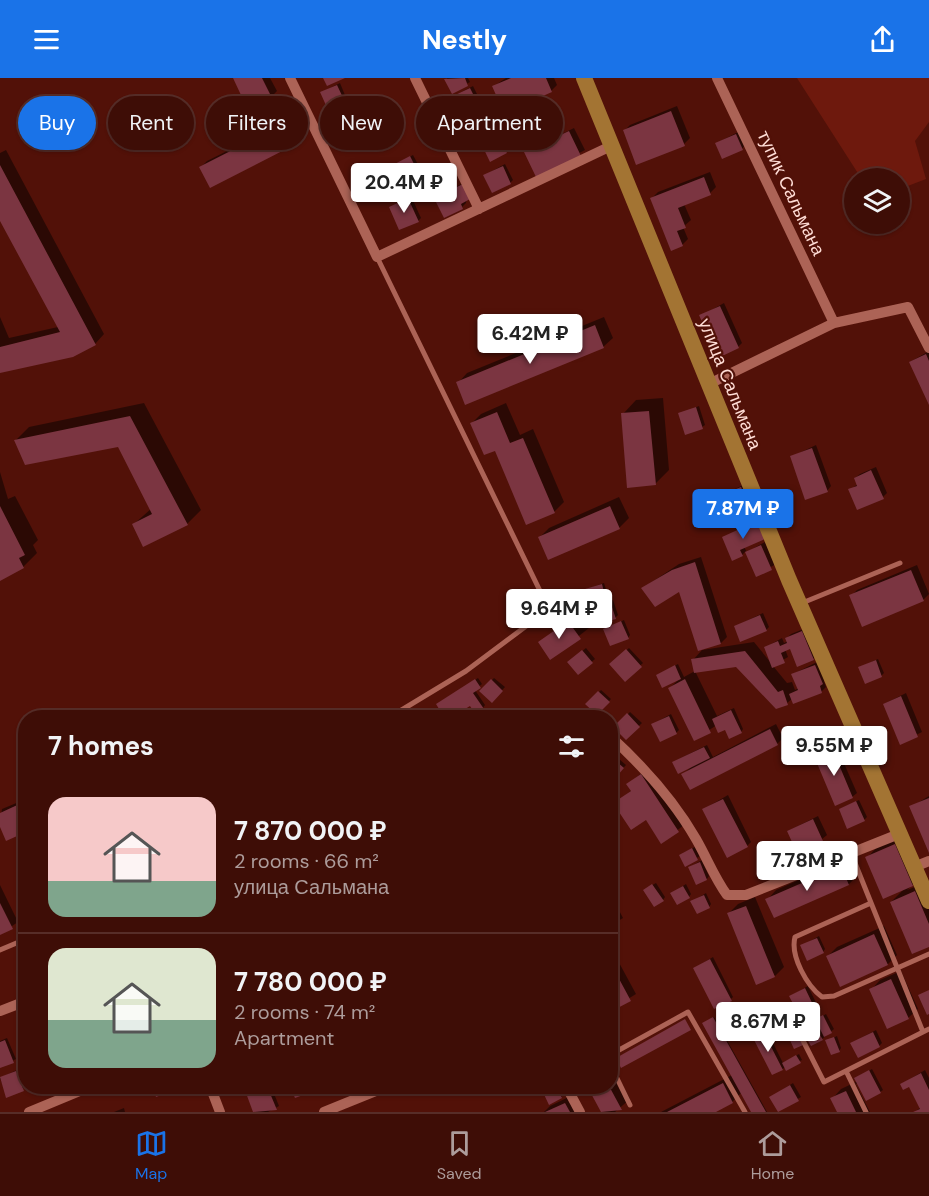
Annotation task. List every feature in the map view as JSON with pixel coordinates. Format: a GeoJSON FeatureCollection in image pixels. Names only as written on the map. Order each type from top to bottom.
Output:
{"type":"FeatureCollection","features":[{"type":"Feature","properties":{"kind":"main road","name":"улица Сальмана"},"geometry":{"type":"LineString","coordinates":[[584,78],[799,604],[899,834],[922,864],[929,901]]}},
{"type":"Feature","properties":{"kind":"street"},"geometry":{"type":"LineString","coordinates":[[290,78],[377,257],[611,146]]}},
{"type":"Feature","properties":{"kind":"street"},"geometry":{"type":"LineString","coordinates":[[415,78],[479,209]]}},
{"type":"Feature","properties":{"kind":"street","name":"тупик Сальмана"},"geometry":{"type":"LineString","coordinates":[[717,78],[834,322]]}},
{"type":"Feature","properties":{"kind":"street"},"geometry":{"type":"LineString","coordinates":[[709,384],[834,322],[908,307],[929,348]]}},
{"type":"Feature","properties":{"kind":"street"},"geometry":{"type":"LineString","coordinates":[[618,743],[654,777],[696,838],[713,875],[728,895],[746,895],[899,834]]}},
{"type":"Feature","properties":{"kind":"street"},"geometry":{"type":"LineString","coordinates":[[0,1011],[18,1004]]}},
{"type":"Feature","properties":{"kind":"street"},"geometry":{"type":"LineString","coordinates":[[29,1112],[73,1094]]}},
{"type":"Feature","properties":{"kind":"street"},"geometry":{"type":"LineString","coordinates":[[213,1094],[220,1112]]}},
{"type":"Feature","properties":{"kind":"street"},"geometry":{"type":"LineString","coordinates":[[324,1112],[368,1094]]}},
{"type":"Feature","properties":{"kind":"street"},"geometry":{"type":"LineString","coordinates":[[570,1094],[580,1112]]}},
{"type":"Feature","properties":{"kind":"lane"},"geometry":{"type":"LineString","coordinates":[[377,257],[543,597],[542,615],[466,671],[402,710]]}},
{"type":"Feature","properties":{"kind":"lane"},"geometry":{"type":"LineString","coordinates":[[799,604],[900,563]]}},
{"type":"Feature","properties":{"kind":"lane"},"geometry":{"type":"LineString","coordinates":[[786,1007],[824,1082],[926,1031],[896,969],[851,853]]}},
{"type":"Feature","properties":{"kind":"lane"},"geometry":{"type":"LineString","coordinates":[[871,903],[795,937],[792,946],[795,955],[814,991],[822,997],[834,996],[929,954]]}},
{"type":"Feature","properties":{"kind":"lane"},"geometry":{"type":"LineString","coordinates":[[0,950],[18,942]]}},
{"type":"Feature","properties":{"kind":"lane"},"geometry":{"type":"LineString","coordinates":[[618,1051],[688,1012],[745,1112]]}},
{"type":"Feature","properties":{"kind":"lane"},"geometry":{"type":"LineString","coordinates":[[846,1071],[866,1112]]}},
{"type":"Feature","properties":{"kind":"lane"},"geometry":{"type":"LineString","coordinates":[[618,1081],[630,1105]]}},
{"type":"Feature","properties":{"kind":"shaded area"},"geometry":{"type":"Polygon","coordinates":[[[797,78],[929,78],[929,122],[915,141],[926,179],[910,185],[910,168],[855,168],[797,78]]]}},
{"type":"Feature","properties":{"kind":"building"},"geometry":{"type":"Polygon","coordinates":[[[233,78],[262,78],[271,96],[241,96],[233,78]]]}},
{"type":"Feature","properties":{"kind":"building"},"geometry":{"type":"Polygon","coordinates":[[[323,78],[345,78],[327,86],[323,78]]]}},
{"type":"Feature","properties":{"kind":"building"},"geometry":{"type":"Polygon","coordinates":[[[465,78],[468,86],[452,94],[444,79],[465,78]]]}},
{"type":"Feature","properties":{"kind":"building"},"geometry":{"type":"Polygon","coordinates":[[[511,78],[546,78],[552,92],[543,96],[496,96],[492,86],[511,78]]]}},
{"type":"Feature","properties":{"kind":"building"},"geometry":{"type":"Polygon","coordinates":[[[337,85],[342,96],[322,96],[320,92],[337,85]]]}},
{"type":"Feature","properties":{"kind":"building"},"geometry":{"type":"Polygon","coordinates":[[[470,88],[474,96],[453,96],[470,88]]]}},
{"type":"Feature","properties":{"kind":"building"},"geometry":{"type":"Polygon","coordinates":[[[671,111],[685,146],[636,165],[623,130],[671,111]]]}},
{"type":"Feature","properties":{"kind":"building"},"geometry":{"type":"Polygon","coordinates":[[[569,131],[581,156],[536,177],[524,152],[563,150],[563,134],[569,131]]]}},
{"type":"Feature","properties":{"kind":"building"},"geometry":{"type":"Polygon","coordinates":[[[736,134],[743,150],[722,159],[715,143],[736,134]]]}},
{"type":"Feature","properties":{"kind":"building"},"geometry":{"type":"Polygon","coordinates":[[[232,150],[284,150],[210,188],[199,167],[232,150]]]}},
{"type":"Feature","properties":{"kind":"building"},"geometry":{"type":"Polygon","coordinates":[[[484,150],[505,150],[507,153],[490,162],[484,150]]]}},
{"type":"Feature","properties":{"kind":"building"},"geometry":{"type":"Polygon","coordinates":[[[410,156],[421,178],[395,190],[385,169],[410,156]]]}},
{"type":"Feature","properties":{"kind":"building"},"geometry":{"type":"Polygon","coordinates":[[[0,165],[96,345],[73,357],[0,373],[0,347],[60,332],[0,221],[0,165]]]}},
{"type":"Feature","properties":{"kind":"building"},"geometry":{"type":"Polygon","coordinates":[[[503,166],[511,184],[492,193],[483,175],[503,166]]]}},
{"type":"Feature","properties":{"kind":"building"},"geometry":{"type":"Polygon","coordinates":[[[704,177],[711,195],[678,208],[686,228],[677,231],[683,246],[671,251],[650,198],[704,177]]]}},
{"type":"Feature","properties":{"kind":"building"},"geometry":{"type":"Polygon","coordinates":[[[463,184],[470,199],[461,204],[463,209],[444,218],[434,198],[463,184]]]}},
{"type":"Feature","properties":{"kind":"building"},"geometry":{"type":"Polygon","coordinates":[[[408,198],[419,222],[399,230],[389,207],[408,198]]]}},
{"type":"Feature","properties":{"kind":"building"},"geometry":{"type":"Polygon","coordinates":[[[720,306],[739,348],[718,358],[699,315],[720,306]]]}},
{"type":"Feature","properties":{"kind":"building"},"geometry":{"type":"Polygon","coordinates":[[[595,325],[604,348],[465,405],[456,382],[595,325]]]}},
{"type":"Feature","properties":{"kind":"building"},"geometry":{"type":"Polygon","coordinates":[[[926,354],[929,361],[929,405],[909,362],[926,354]]]}},
{"type":"Feature","properties":{"kind":"building"},"geometry":{"type":"Polygon","coordinates":[[[696,407],[703,429],[685,435],[678,413],[696,407]]]}},
{"type":"Feature","properties":{"kind":"building"},"geometry":{"type":"Polygon","coordinates":[[[649,411],[656,485],[627,488],[621,413],[649,411]]]}},
{"type":"Feature","properties":{"kind":"building"},"geometry":{"type":"Polygon","coordinates":[[[497,412],[510,443],[523,438],[555,513],[526,525],[495,451],[484,455],[470,423],[497,412]]]}},
{"type":"Feature","properties":{"kind":"building"},"geometry":{"type":"Polygon","coordinates":[[[130,416],[188,525],[143,547],[132,524],[152,514],[118,447],[25,465],[14,440],[130,416]]]}},
{"type":"Feature","properties":{"kind":"building"},"geometry":{"type":"Polygon","coordinates":[[[812,448],[828,492],[805,500],[790,456],[812,448]]]}},
{"type":"Feature","properties":{"kind":"building"},"geometry":{"type":"Polygon","coordinates":[[[871,470],[884,499],[857,510],[848,489],[857,486],[854,478],[871,470]]]}},
{"type":"Feature","properties":{"kind":"building"},"geometry":{"type":"Polygon","coordinates":[[[741,487],[752,514],[731,523],[718,496],[741,487]]]}},
{"type":"Feature","properties":{"kind":"building"},"geometry":{"type":"Polygon","coordinates":[[[0,506],[25,555],[19,558],[24,568],[0,581],[0,506]]]}},
{"type":"Feature","properties":{"kind":"building"},"geometry":{"type":"Polygon","coordinates":[[[610,506],[620,529],[548,560],[538,537],[610,506]]]}},
{"type":"Feature","properties":{"kind":"building"},"geometry":{"type":"Polygon","coordinates":[[[757,521],[765,539],[740,550],[743,556],[732,561],[722,537],[757,521]]]}},
{"type":"Feature","properties":{"kind":"building"},"geometry":{"type":"Polygon","coordinates":[[[761,545],[772,570],[756,577],[745,552],[761,545]]]}},
{"type":"Feature","properties":{"kind":"building"},"geometry":{"type":"Polygon","coordinates":[[[695,562],[721,644],[698,651],[679,592],[655,607],[641,588],[672,570],[695,562]]]}},
{"type":"Feature","properties":{"kind":"building"},"geometry":{"type":"Polygon","coordinates":[[[911,570],[924,601],[862,627],[849,595],[911,570]]]}},
{"type":"Feature","properties":{"kind":"building"},"geometry":{"type":"Polygon","coordinates":[[[602,584],[606,600],[589,604],[585,589],[602,584]]]}},
{"type":"Feature","properties":{"kind":"building"},"geometry":{"type":"Polygon","coordinates":[[[610,601],[616,619],[597,624],[592,607],[610,601]]]}},
{"type":"Feature","properties":{"kind":"building"},"geometry":{"type":"Polygon","coordinates":[[[760,615],[767,631],[740,642],[734,626],[760,615]]]}},
{"type":"Feature","properties":{"kind":"building"},"geometry":{"type":"Polygon","coordinates":[[[568,621],[581,639],[550,660],[538,642],[568,621]]]}},
{"type":"Feature","properties":{"kind":"building"},"geometry":{"type":"Polygon","coordinates":[[[621,621],[629,639],[610,646],[603,629],[621,621]]]}},
{"type":"Feature","properties":{"kind":"building"},"geometry":{"type":"Polygon","coordinates":[[[802,631],[814,660],[797,667],[790,649],[781,653],[785,663],[772,668],[764,647],[778,641],[780,646],[787,643],[785,638],[802,631]]]}},
{"type":"Feature","properties":{"kind":"building"},"geometry":{"type":"Polygon","coordinates":[[[626,649],[642,667],[625,682],[609,664],[626,649]]]}},
{"type":"Feature","properties":{"kind":"building"},"geometry":{"type":"Polygon","coordinates":[[[582,650],[593,663],[578,675],[567,662],[582,650]]]}},
{"type":"Feature","properties":{"kind":"building"},"geometry":{"type":"Polygon","coordinates":[[[745,651],[778,692],[783,690],[788,705],[776,709],[736,667],[694,673],[691,659],[745,651]]]}},
{"type":"Feature","properties":{"kind":"building"},"geometry":{"type":"Polygon","coordinates":[[[876,660],[882,677],[865,684],[858,667],[876,660]]]}},
{"type":"Feature","properties":{"kind":"building"},"geometry":{"type":"Polygon","coordinates":[[[675,665],[681,679],[662,688],[656,675],[675,665]]]}},
{"type":"Feature","properties":{"kind":"building"},"geometry":{"type":"Polygon","coordinates":[[[815,665],[823,684],[820,686],[822,693],[793,704],[789,694],[798,690],[791,674],[815,665]]]}},
{"type":"Feature","properties":{"kind":"building"},"geometry":{"type":"Polygon","coordinates":[[[475,679],[481,688],[473,693],[484,709],[472,710],[470,706],[463,710],[440,710],[436,704],[475,679]]]}},
{"type":"Feature","properties":{"kind":"building"},"geometry":{"type":"Polygon","coordinates":[[[491,679],[503,691],[492,703],[479,691],[491,679]]]}},
{"type":"Feature","properties":{"kind":"building"},"geometry":{"type":"Polygon","coordinates":[[[685,679],[711,733],[694,741],[668,688],[685,679]]]}},
{"type":"Feature","properties":{"kind":"building"},"geometry":{"type":"Polygon","coordinates":[[[598,691],[610,702],[602,710],[592,710],[585,704],[598,691]]]}},
{"type":"Feature","properties":{"kind":"building"},"geometry":{"type":"Polygon","coordinates":[[[901,696],[918,737],[900,745],[883,704],[901,696]]]}},
{"type":"Feature","properties":{"kind":"building"},"geometry":{"type":"Polygon","coordinates":[[[731,710],[742,733],[729,739],[725,730],[718,733],[712,719],[731,710]]]}},
{"type":"Feature","properties":{"kind":"building"},"geometry":{"type":"Polygon","coordinates":[[[627,713],[640,727],[626,740],[618,732],[618,722],[627,713]]]}},
{"type":"Feature","properties":{"kind":"building"},"geometry":{"type":"Polygon","coordinates":[[[669,716],[677,734],[660,742],[651,724],[669,716]]]}},
{"type":"Feature","properties":{"kind":"building"},"geometry":{"type":"Polygon","coordinates":[[[770,729],[778,745],[690,790],[681,774],[770,729]]]}},
{"type":"Feature","properties":{"kind":"building"},"geometry":{"type":"Polygon","coordinates":[[[704,747],[710,758],[678,774],[672,762],[704,747]]]}},
{"type":"Feature","properties":{"kind":"building"},"geometry":{"type":"Polygon","coordinates":[[[832,748],[853,798],[835,806],[814,756],[832,748]]]}},
{"type":"Feature","properties":{"kind":"building"},"geometry":{"type":"Polygon","coordinates":[[[618,763],[624,768],[618,775],[618,763]]]}},
{"type":"Feature","properties":{"kind":"building"},"geometry":{"type":"Polygon","coordinates":[[[641,774],[679,832],[661,844],[646,820],[631,830],[618,810],[618,800],[631,791],[626,784],[641,774]]]}},
{"type":"Feature","properties":{"kind":"building"},"geometry":{"type":"Polygon","coordinates":[[[929,798],[929,853],[909,806],[929,798]]]}},
{"type":"Feature","properties":{"kind":"building"},"geometry":{"type":"Polygon","coordinates":[[[723,799],[748,847],[727,858],[702,809],[723,799]]]}},
{"type":"Feature","properties":{"kind":"building"},"geometry":{"type":"Polygon","coordinates":[[[856,801],[865,821],[847,829],[839,809],[856,801]]]}},
{"type":"Feature","properties":{"kind":"building"},"geometry":{"type":"Polygon","coordinates":[[[18,805],[18,836],[6,841],[0,827],[0,813],[18,805]]]}},
{"type":"Feature","properties":{"kind":"building"},"geometry":{"type":"Polygon","coordinates":[[[813,819],[823,841],[797,853],[787,831],[813,819]]]}},
{"type":"Feature","properties":{"kind":"building"},"geometry":{"type":"Polygon","coordinates":[[[895,844],[913,886],[883,899],[865,857],[895,844]]]}},
{"type":"Feature","properties":{"kind":"building"},"geometry":{"type":"Polygon","coordinates":[[[692,848],[698,860],[685,867],[679,855],[692,848]]]}},
{"type":"Feature","properties":{"kind":"building"},"geometry":{"type":"Polygon","coordinates":[[[700,862],[707,880],[696,885],[688,867],[700,862]]]}},
{"type":"Feature","properties":{"kind":"building"},"geometry":{"type":"Polygon","coordinates":[[[841,866],[849,885],[774,918],[765,899],[841,866]]]}},
{"type":"Feature","properties":{"kind":"building"},"geometry":{"type":"Polygon","coordinates":[[[652,884],[664,901],[654,907],[643,890],[652,884]]]}},
{"type":"Feature","properties":{"kind":"building"},"geometry":{"type":"Polygon","coordinates":[[[683,886],[690,898],[677,905],[670,893],[683,886]]]}},
{"type":"Feature","properties":{"kind":"building"},"geometry":{"type":"Polygon","coordinates":[[[915,891],[929,924],[929,947],[912,954],[890,902],[915,891]]]}},
{"type":"Feature","properties":{"kind":"building"},"geometry":{"type":"Polygon","coordinates":[[[704,895],[710,908],[697,914],[690,901],[704,895]]]}},
{"type":"Feature","properties":{"kind":"building"},"geometry":{"type":"Polygon","coordinates":[[[0,903],[13,929],[0,935],[0,903]]]}},
{"type":"Feature","properties":{"kind":"building"},"geometry":{"type":"Polygon","coordinates":[[[746,906],[775,977],[756,985],[727,913],[746,906]]]}},
{"type":"Feature","properties":{"kind":"building"},"geometry":{"type":"Polygon","coordinates":[[[874,934],[888,965],[840,987],[826,956],[874,934]]]}},
{"type":"Feature","properties":{"kind":"building"},"geometry":{"type":"Polygon","coordinates":[[[817,938],[824,953],[807,961],[800,945],[817,938]]]}},
{"type":"Feature","properties":{"kind":"building"},"geometry":{"type":"Polygon","coordinates":[[[710,959],[732,1001],[714,1009],[693,968],[710,959]]]}},
{"type":"Feature","properties":{"kind":"building"},"geometry":{"type":"Polygon","coordinates":[[[618,977],[631,1001],[618,1008],[618,977]]]}},
{"type":"Feature","properties":{"kind":"building"},"geometry":{"type":"Polygon","coordinates":[[[891,979],[909,1019],[887,1029],[869,989],[891,979]]]}},
{"type":"Feature","properties":{"kind":"building"},"geometry":{"type":"Polygon","coordinates":[[[805,988],[817,1013],[802,1021],[789,996],[805,988]]]}},
{"type":"Feature","properties":{"kind":"building"},"geometry":{"type":"Polygon","coordinates":[[[929,990],[929,1014],[927,1015],[918,995],[929,990]]]}},
{"type":"Feature","properties":{"kind":"building"},"geometry":{"type":"Polygon","coordinates":[[[823,1015],[832,1033],[824,1037],[815,1019],[823,1015]]]}},
{"type":"Feature","properties":{"kind":"building"},"geometry":{"type":"Polygon","coordinates":[[[713,1017],[766,1112],[751,1112],[702,1023],[713,1017]]]}},
{"type":"Feature","properties":{"kind":"building"},"geometry":{"type":"Polygon","coordinates":[[[685,1019],[691,1030],[621,1068],[618,1057],[685,1019]]]}},
{"type":"Feature","properties":{"kind":"building"},"geometry":{"type":"Polygon","coordinates":[[[817,1030],[823,1040],[811,1046],[805,1036],[817,1030]]]}},
{"type":"Feature","properties":{"kind":"building"},"geometry":{"type":"Polygon","coordinates":[[[763,1031],[783,1070],[772,1075],[752,1036],[763,1031]]]}},
{"type":"Feature","properties":{"kind":"building"},"geometry":{"type":"Polygon","coordinates":[[[873,1032],[880,1047],[858,1058],[850,1043],[873,1032]]]}},
{"type":"Feature","properties":{"kind":"building"},"geometry":{"type":"Polygon","coordinates":[[[797,1034],[803,1045],[794,1049],[789,1038],[797,1034]]]}},
{"type":"Feature","properties":{"kind":"building"},"geometry":{"type":"Polygon","coordinates":[[[834,1037],[840,1052],[831,1055],[825,1040],[834,1037]]]}},
{"type":"Feature","properties":{"kind":"building"},"geometry":{"type":"Polygon","coordinates":[[[5,1040],[14,1063],[0,1068],[0,1042],[5,1040]]]}},
{"type":"Feature","properties":{"kind":"building"},"geometry":{"type":"Polygon","coordinates":[[[796,1055],[801,1063],[786,1071],[782,1063],[796,1055]]]}},
{"type":"Feature","properties":{"kind":"building"},"geometry":{"type":"Polygon","coordinates":[[[869,1070],[881,1093],[866,1101],[854,1078],[869,1070]]]}},
{"type":"Feature","properties":{"kind":"building"},"geometry":{"type":"Polygon","coordinates":[[[16,1071],[18,1093],[6,1098],[0,1077],[16,1071]]]}},
{"type":"Feature","properties":{"kind":"building"},"geometry":{"type":"Polygon","coordinates":[[[921,1073],[929,1090],[929,1112],[913,1112],[920,1109],[909,1087],[903,1090],[900,1084],[921,1073]]]}},
{"type":"Feature","properties":{"kind":"building"},"geometry":{"type":"Polygon","coordinates":[[[723,1083],[733,1103],[716,1112],[667,1112],[723,1083]]]}},
{"type":"Feature","properties":{"kind":"building"},"geometry":{"type":"Polygon","coordinates":[[[790,1085],[799,1101],[778,1112],[769,1097],[790,1085]]]}},
{"type":"Feature","properties":{"kind":"building"},"geometry":{"type":"Polygon","coordinates":[[[846,1091],[856,1112],[837,1112],[830,1098],[846,1091]]]}},
{"type":"Feature","properties":{"kind":"building"},"geometry":{"type":"Polygon","coordinates":[[[246,1094],[270,1094],[277,1110],[253,1112],[246,1094]]]}},
{"type":"Feature","properties":{"kind":"building"},"geometry":{"type":"Polygon","coordinates":[[[293,1094],[306,1094],[295,1098],[293,1094]]]}},
{"type":"Feature","properties":{"kind":"building"},"geometry":{"type":"Polygon","coordinates":[[[544,1094],[560,1094],[562,1098],[549,1105],[544,1094]]]}},
{"type":"Feature","properties":{"kind":"building"},"geometry":{"type":"Polygon","coordinates":[[[591,1094],[613,1094],[622,1110],[601,1112],[591,1094]]]}},
{"type":"Feature","properties":{"kind":"building"},"geometry":{"type":"Polygon","coordinates":[[[565,1103],[570,1112],[545,1112],[565,1103]]]}}]}
